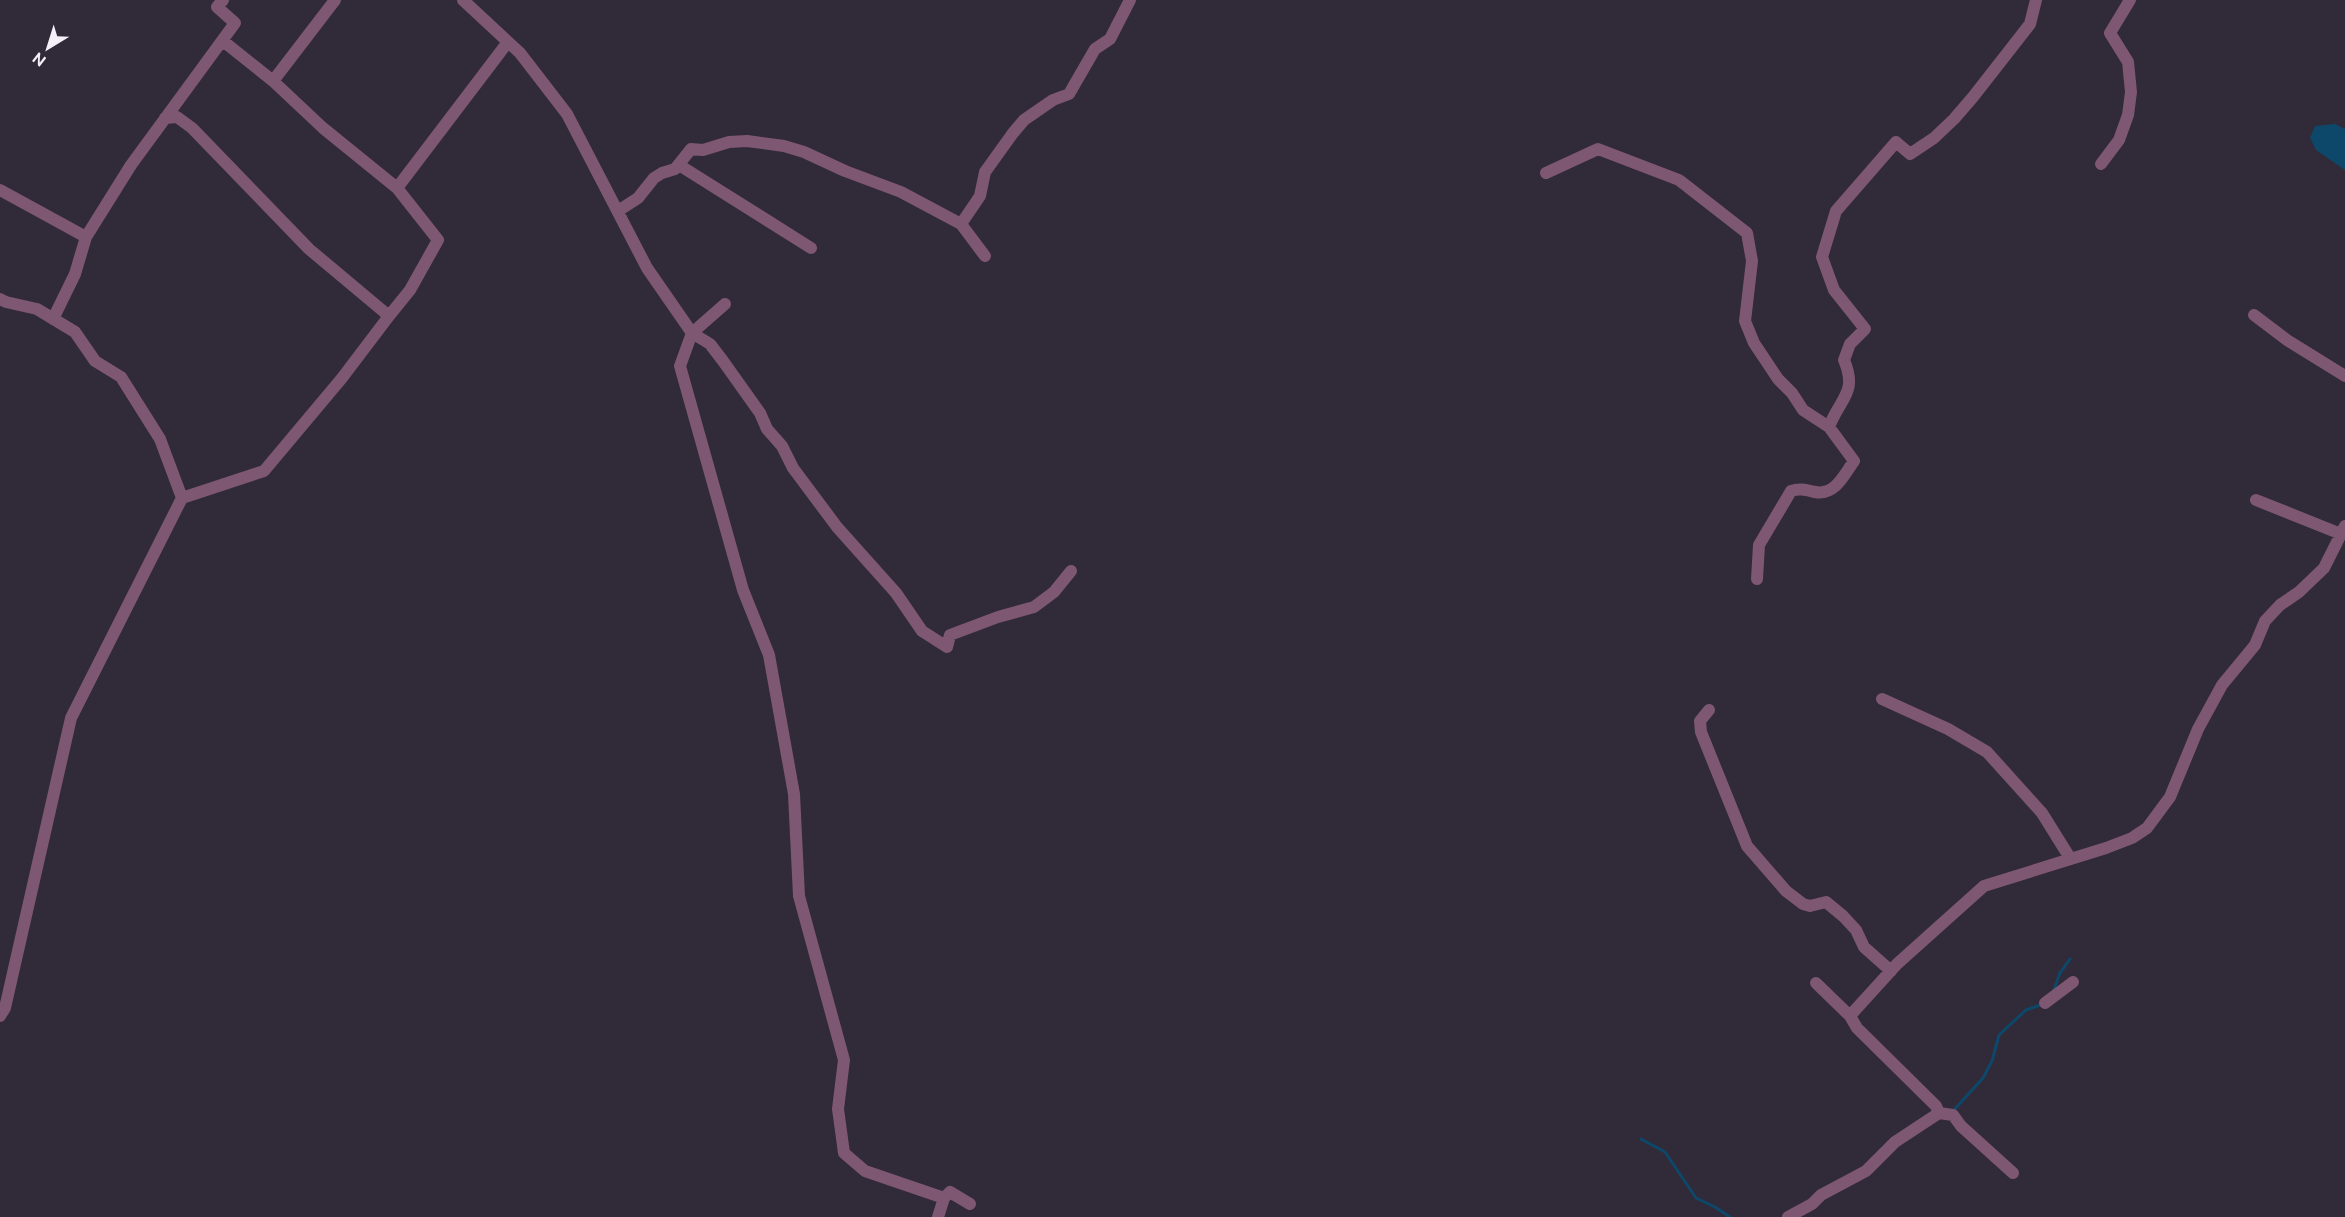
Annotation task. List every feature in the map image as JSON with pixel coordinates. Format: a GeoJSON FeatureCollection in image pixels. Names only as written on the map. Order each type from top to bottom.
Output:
{"type":"FeatureCollection","features":[{"type":"Feature","properties":{"kind":"street"},"geometry":{"type":"LineString","coordinates":[[53,319],[75,274],[86,237],[131,165],[235,23],[217,7],[223,0]]}},
{"type":"Feature","properties":{"kind":"street"},"geometry":{"type":"LineString","coordinates":[[273,81],[336,0]]}},
{"type":"Feature","properties":{"kind":"street"},"geometry":{"type":"LineString","coordinates":[[463,0],[520,53],[567,114],[647,268],[693,333],[710,344],[723,361],[760,413],[766,429],[782,446],[794,468],[837,527],[896,593],[921,630],[947,647],[950,635],[998,617],[1034,607],[1054,592],[1071,571]]}},
{"type":"Feature","properties":{"kind":"street"},"geometry":{"type":"LineString","coordinates":[[961,224],[980,196],[985,172],[1013,133],[1024,120],[1053,100],[1069,94],[1095,49],[1110,39],[1130,0]]}},
{"type":"Feature","properties":{"kind":"street"},"geometry":{"type":"LineString","coordinates":[[1829,427],[1835,411],[1848,392],[1850,376],[1844,360],[1850,344],[1865,329],[1834,290],[1822,257],[1836,210],[1896,142],[1910,154],[1934,138],[1954,119],[2030,24],[2036,0]]}},
{"type":"Feature","properties":{"kind":"street"},"geometry":{"type":"LineString","coordinates":[[2101,164],[2119,140],[2128,116],[2131,92],[2128,62],[2110,33],[2130,0]]}},
{"type":"Feature","properties":{"kind":"street"},"geometry":{"type":"LineString","coordinates":[[0,1017],[5,1008],[30,904],[71,718],[182,498],[264,471],[342,378],[410,290],[438,240],[397,188],[324,129],[273,81],[223,41]]}},
{"type":"Feature","properties":{"kind":"street"},"geometry":{"type":"LineString","coordinates":[[397,188],[508,42]]}},
{"type":"Feature","properties":{"kind":"street"},"geometry":{"type":"LineString","coordinates":[[165,118],[177,117],[192,128],[309,249],[389,316]]}},
{"type":"Feature","properties":{"kind":"street"},"geometry":{"type":"LineString","coordinates":[[618,212],[638,198],[654,178],[675,169],[691,149],[703,150],[729,142],[747,141],[784,146],[804,152],[845,171],[901,192],[961,224],[986,256]]}},
{"type":"Feature","properties":{"kind":"street"},"geometry":{"type":"LineString","coordinates":[[1546,172],[1598,149],[1679,180],[1747,233],[1752,261],[1745,321],[1754,343],[1778,379],[1792,393],[1803,410],[1829,427],[1854,461],[1841,481],[1830,491],[1818,493],[1797,489],[1791,491],[1759,545],[1756,579]]}},
{"type":"Feature","properties":{"kind":"street"},"geometry":{"type":"LineString","coordinates":[[679,165],[811,248]]}},
{"type":"Feature","properties":{"kind":"street"},"geometry":{"type":"LineString","coordinates":[[0,189],[86,237]]}},
{"type":"Feature","properties":{"kind":"street"},"geometry":{"type":"LineString","coordinates":[[0,298],[6,302],[37,309],[75,332],[95,361],[121,377],[160,439],[182,498]]}},
{"type":"Feature","properties":{"kind":"street"},"geometry":{"type":"LineString","coordinates":[[724,304],[693,333],[680,366],[743,590],[769,655],[794,794],[799,896],[844,1060],[838,1109],[844,1153],[865,1171],[944,1198]]}},
{"type":"Feature","properties":{"kind":"street"},"geometry":{"type":"LineString","coordinates":[[2254,315],[2287,340],[2345,376]]}},
{"type":"Feature","properties":{"kind":"street"},"geometry":{"type":"LineString","coordinates":[[1851,1016],[1890,971],[1984,886],[2132,838],[2147,828],[2170,797],[2198,729],[2222,686],[2254,645],[2265,621],[2280,605],[2299,592],[2324,568],[2343,530],[2256,500]]}},
{"type":"Feature","properties":{"kind":"street"},"geometry":{"type":"LineString","coordinates":[[1882,699],[1948,729],[1987,752],[2042,813],[2070,858]]}},
{"type":"Feature","properties":{"kind":"street"},"geometry":{"type":"LineString","coordinates":[[1709,710],[1700,722],[1701,732],[1747,846],[1786,891],[1810,906],[1826,902],[1843,916],[1856,930],[1864,946],[1890,971]]}},
{"type":"Feature","properties":{"kind":"street"},"geometry":{"type":"LineString","coordinates":[[2045,1003],[2073,982]]}},
{"type":"Feature","properties":{"kind":"street"},"geometry":{"type":"LineString","coordinates":[[1816,983],[1851,1016],[1857,1028],[1936,1107],[1939,1113]]}},
{"type":"Feature","properties":{"kind":"street"},"geometry":{"type":"LineString","coordinates":[[1788,1217],[1812,1204],[1821,1195],[1866,1172],[1895,1142],[1939,1113],[1953,1115],[1961,1126],[2013,1173]]}},
{"type":"Feature","properties":{"kind":"street"},"geometry":{"type":"LineString","coordinates":[[938,1217],[944,1198],[950,1192],[970,1204]]}},
{"type":"Feature","properties":{"kind":"water"},"geometry":{"type":"Polygon","coordinates":[[[2335,124],[2345,129],[2345,170],[2316,150],[2310,138],[2315,126],[2335,124]]]}},
{"type":"Feature","properties":{"kind":"waterway"},"geometry":{"type":"LineString","coordinates":[[2053,992],[2060,973],[2070,959]]}},
{"type":"Feature","properties":{"kind":"waterway"},"geometry":{"type":"LineString","coordinates":[[1953,1111],[1983,1078],[1992,1061],[1999,1035],[2026,1010],[2043,1004]]}},
{"type":"Feature","properties":{"kind":"waterway"},"geometry":{"type":"LineString","coordinates":[[1641,1139],[1665,1152],[1696,1198],[1730,1217]]}}]}
